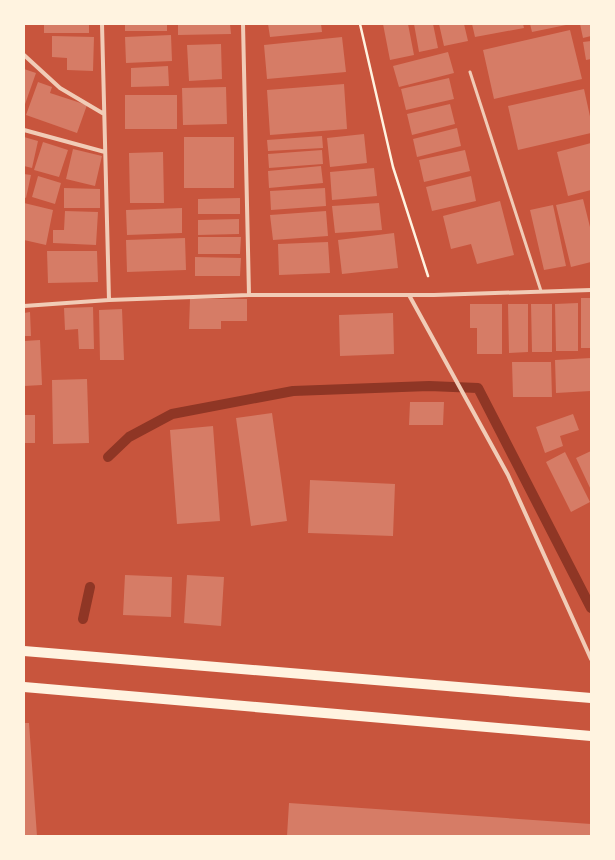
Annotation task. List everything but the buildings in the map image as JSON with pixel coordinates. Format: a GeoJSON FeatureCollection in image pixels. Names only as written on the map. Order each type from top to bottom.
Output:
{"type":"FeatureCollection","features":[{"type":"Feature","properties":{"kind":"main road"},"geometry":{"type":"LineString","coordinates":[[24,651],[591,698]]}},
{"type":"Feature","properties":{"kind":"main road"},"geometry":{"type":"LineString","coordinates":[[24,687],[591,736]]}},
{"type":"Feature","properties":{"kind":"street"},"geometry":{"type":"LineString","coordinates":[[102,24],[109,300]]}},
{"type":"Feature","properties":{"kind":"street"},"geometry":{"type":"LineString","coordinates":[[243,24],[249,295]]}},
{"type":"Feature","properties":{"kind":"street"},"geometry":{"type":"LineString","coordinates":[[24,55],[60,88],[104,114]]}},
{"type":"Feature","properties":{"kind":"street"},"geometry":{"type":"LineString","coordinates":[[24,130],[105,152]]}},
{"type":"Feature","properties":{"kind":"street"},"geometry":{"type":"LineString","coordinates":[[24,306],[109,300],[249,295],[434,295],[591,290]]}},
{"type":"Feature","properties":{"kind":"street"},"geometry":{"type":"LineString","coordinates":[[409,295],[508,475],[591,659]]}},
{"type":"Feature","properties":{"kind":"lane"},"geometry":{"type":"LineString","coordinates":[[470,72],[541,292]]}},
{"type":"Feature","properties":{"kind":"path"},"geometry":{"type":"LineString","coordinates":[[360,24],[393,167],[434,295]]}},
{"type":"Feature","properties":{"kind":"waterway"},"geometry":{"type":"LineString","coordinates":[[108,457],[129,437],[172,414],[293,391],[429,386],[478,388],[591,608]]}},
{"type":"Feature","properties":{"kind":"waterway"},"geometry":{"type":"LineString","coordinates":[[83,619],[90,587]]}}]}
